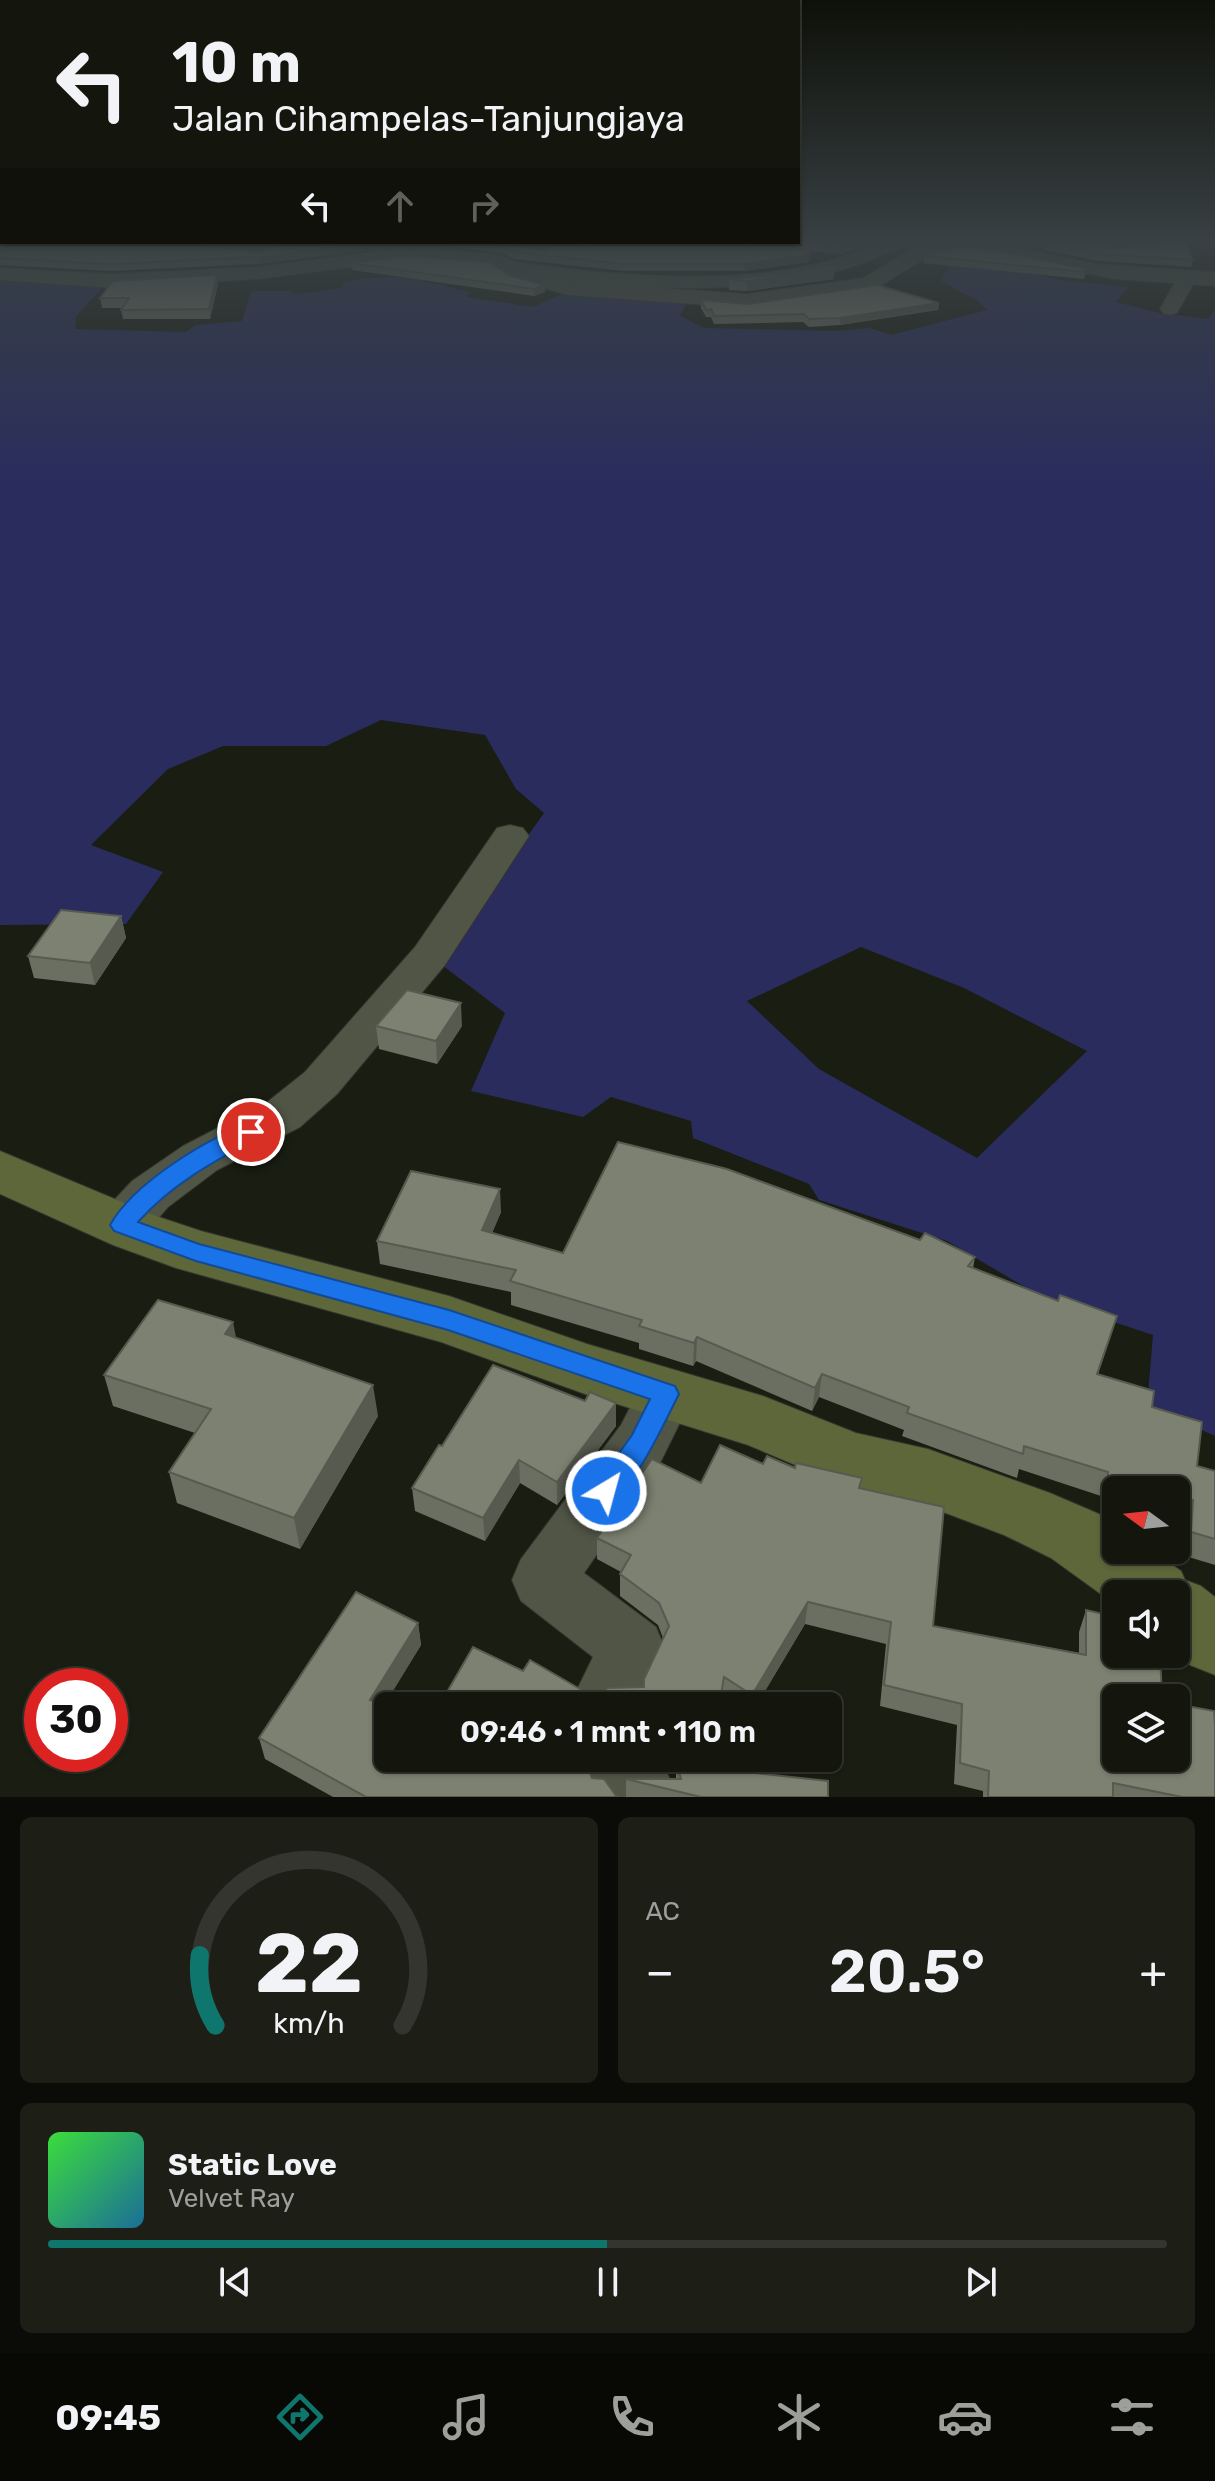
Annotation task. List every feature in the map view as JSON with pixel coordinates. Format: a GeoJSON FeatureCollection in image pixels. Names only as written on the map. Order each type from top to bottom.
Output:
{"type":"FeatureCollection","features":[{"type":"Feature","properties":{"kind":"main road"},"geometry":{"type":"LineString","coordinates":[[0,1171],[122,1225],[196,1252],[449,1320],[666,1394],[763,1423],[850,1460],[928,1478],[1027,1514],[1075,1536],[1137,1580]]}},
{"type":"Feature","properties":{"kind":"main road"},"geometry":{"type":"LineString","coordinates":[[1190,1620],[1215,1641]]}},
{"type":"Feature","properties":{"kind":"street"},"geometry":{"type":"LineString","coordinates":[[122,1225],[150,1194],[200,1158],[283,1115],[321,1083],[430,956],[510,836]]}},
{"type":"Feature","properties":{"kind":"street"},"geometry":{"type":"LineString","coordinates":[[609,1692],[633,1649],[543,1580],[641,1443],[666,1394]]}},
{"type":"Feature","properties":{"kind":"street"},"geometry":{"type":"LineString","coordinates":[[618,1772],[643,1797]]}},
{"type":"Feature","properties":{"kind":"shaded area"},"geometry":{"type":"Polygon","coordinates":[[[0,323],[76,323],[75,329],[186,332],[196,325],[221,323],[694,323],[704,328],[835,331],[870,328],[891,335],[938,323],[1215,323],[1215,1436],[1147,1406],[1153,1335],[1047,1300],[947,1241],[819,1200],[809,1184],[693,1138],[691,1121],[611,1097],[583,1117],[471,1091],[505,1013],[438,962],[544,813],[516,789],[485,735],[381,720],[326,746],[223,746],[168,769],[91,845],[163,872],[126,924],[0,925],[0,323]],[[861,947],[747,1001],[819,1069],[977,1158],[1087,1051],[964,988],[861,947]]]}},
{"type":"Feature","properties":{"kind":"building"},"geometry":{"type":"Polygon","coordinates":[[[61,910],[121,916],[90,963],[28,956],[61,910]]]}},
{"type":"Feature","properties":{"kind":"building"},"geometry":{"type":"Polygon","coordinates":[[[407,990],[461,1003],[436,1041],[376,1026],[407,990]]]}},
{"type":"Feature","properties":{"kind":"building"},"geometry":{"type":"Polygon","coordinates":[[[618,1142],[727,1169],[920,1240],[925,1233],[975,1257],[968,1266],[1058,1301],[1060,1295],[1117,1316],[1097,1374],[1154,1391],[1152,1407],[1202,1422],[1197,1466],[1215,1471],[1215,1539],[1191,1532],[1193,1500],[1190,1499],[1190,1476],[1108,1476],[1108,1472],[1024,1446],[1023,1454],[907,1413],[909,1407],[822,1374],[815,1388],[697,1337],[694,1343],[639,1326],[642,1320],[510,1281],[516,1270],[377,1241],[411,1171],[500,1189],[482,1230],[563,1253],[618,1142]]]}},
{"type":"Feature","properties":{"kind":"building"},"geometry":{"type":"Polygon","coordinates":[[[158,1300],[233,1322],[225,1334],[373,1385],[294,1518],[169,1472],[211,1409],[104,1375],[158,1300]]]}},
{"type":"Feature","properties":{"kind":"building"},"geometry":{"type":"Polygon","coordinates":[[[493,1365],[585,1401],[590,1392],[616,1403],[557,1482],[519,1460],[483,1518],[412,1488],[493,1365]]]}},
{"type":"Feature","properties":{"kind":"building"},"geometry":{"type":"Polygon","coordinates":[[[720,1445],[763,1464],[767,1456],[795,1468],[796,1463],[862,1478],[859,1488],[944,1507],[933,1626],[1086,1655],[1086,1610],[1102,1614],[1102,1668],[1161,1668],[1161,1684],[1102,1684],[1102,1772],[1190,1772],[1190,1707],[1214,1711],[1215,1797],[1182,1797],[1113,1783],[1113,1797],[988,1797],[989,1771],[960,1763],[962,1704],[884,1685],[891,1622],[808,1602],[754,1692],[747,1692],[724,1677],[721,1692],[604,1692],[607,1688],[644,1687],[644,1679],[669,1626],[659,1603],[620,1574],[631,1555],[597,1538],[652,1459],[701,1483],[720,1445]]]}},
{"type":"Feature","properties":{"kind":"building"},"geometry":{"type":"Polygon","coordinates":[[[356,1592],[418,1623],[370,1700],[374,1701],[374,1772],[590,1772],[592,1778],[604,1779],[617,1797],[366,1797],[259,1738],[356,1592]]]}},
{"type":"Feature","properties":{"kind":"building"},"geometry":{"type":"Polygon","coordinates":[[[473,1647],[523,1671],[530,1660],[585,1692],[447,1692],[473,1647]]]}},
{"type":"Feature","properties":{"kind":"building"},"geometry":{"type":"Polygon","coordinates":[[[679,1772],[746,1772],[828,1781],[828,1797],[701,1797],[626,1779],[681,1779],[679,1772]]]}},
{"type":"Feature","properties":{"kind":"route"},"geometry":{"type":"LineString","coordinates":[[251,1132],[200,1158],[150,1194],[122,1225],[196,1252],[449,1320],[585,1369],[666,1394],[641,1443],[606,1491]]}}]}
